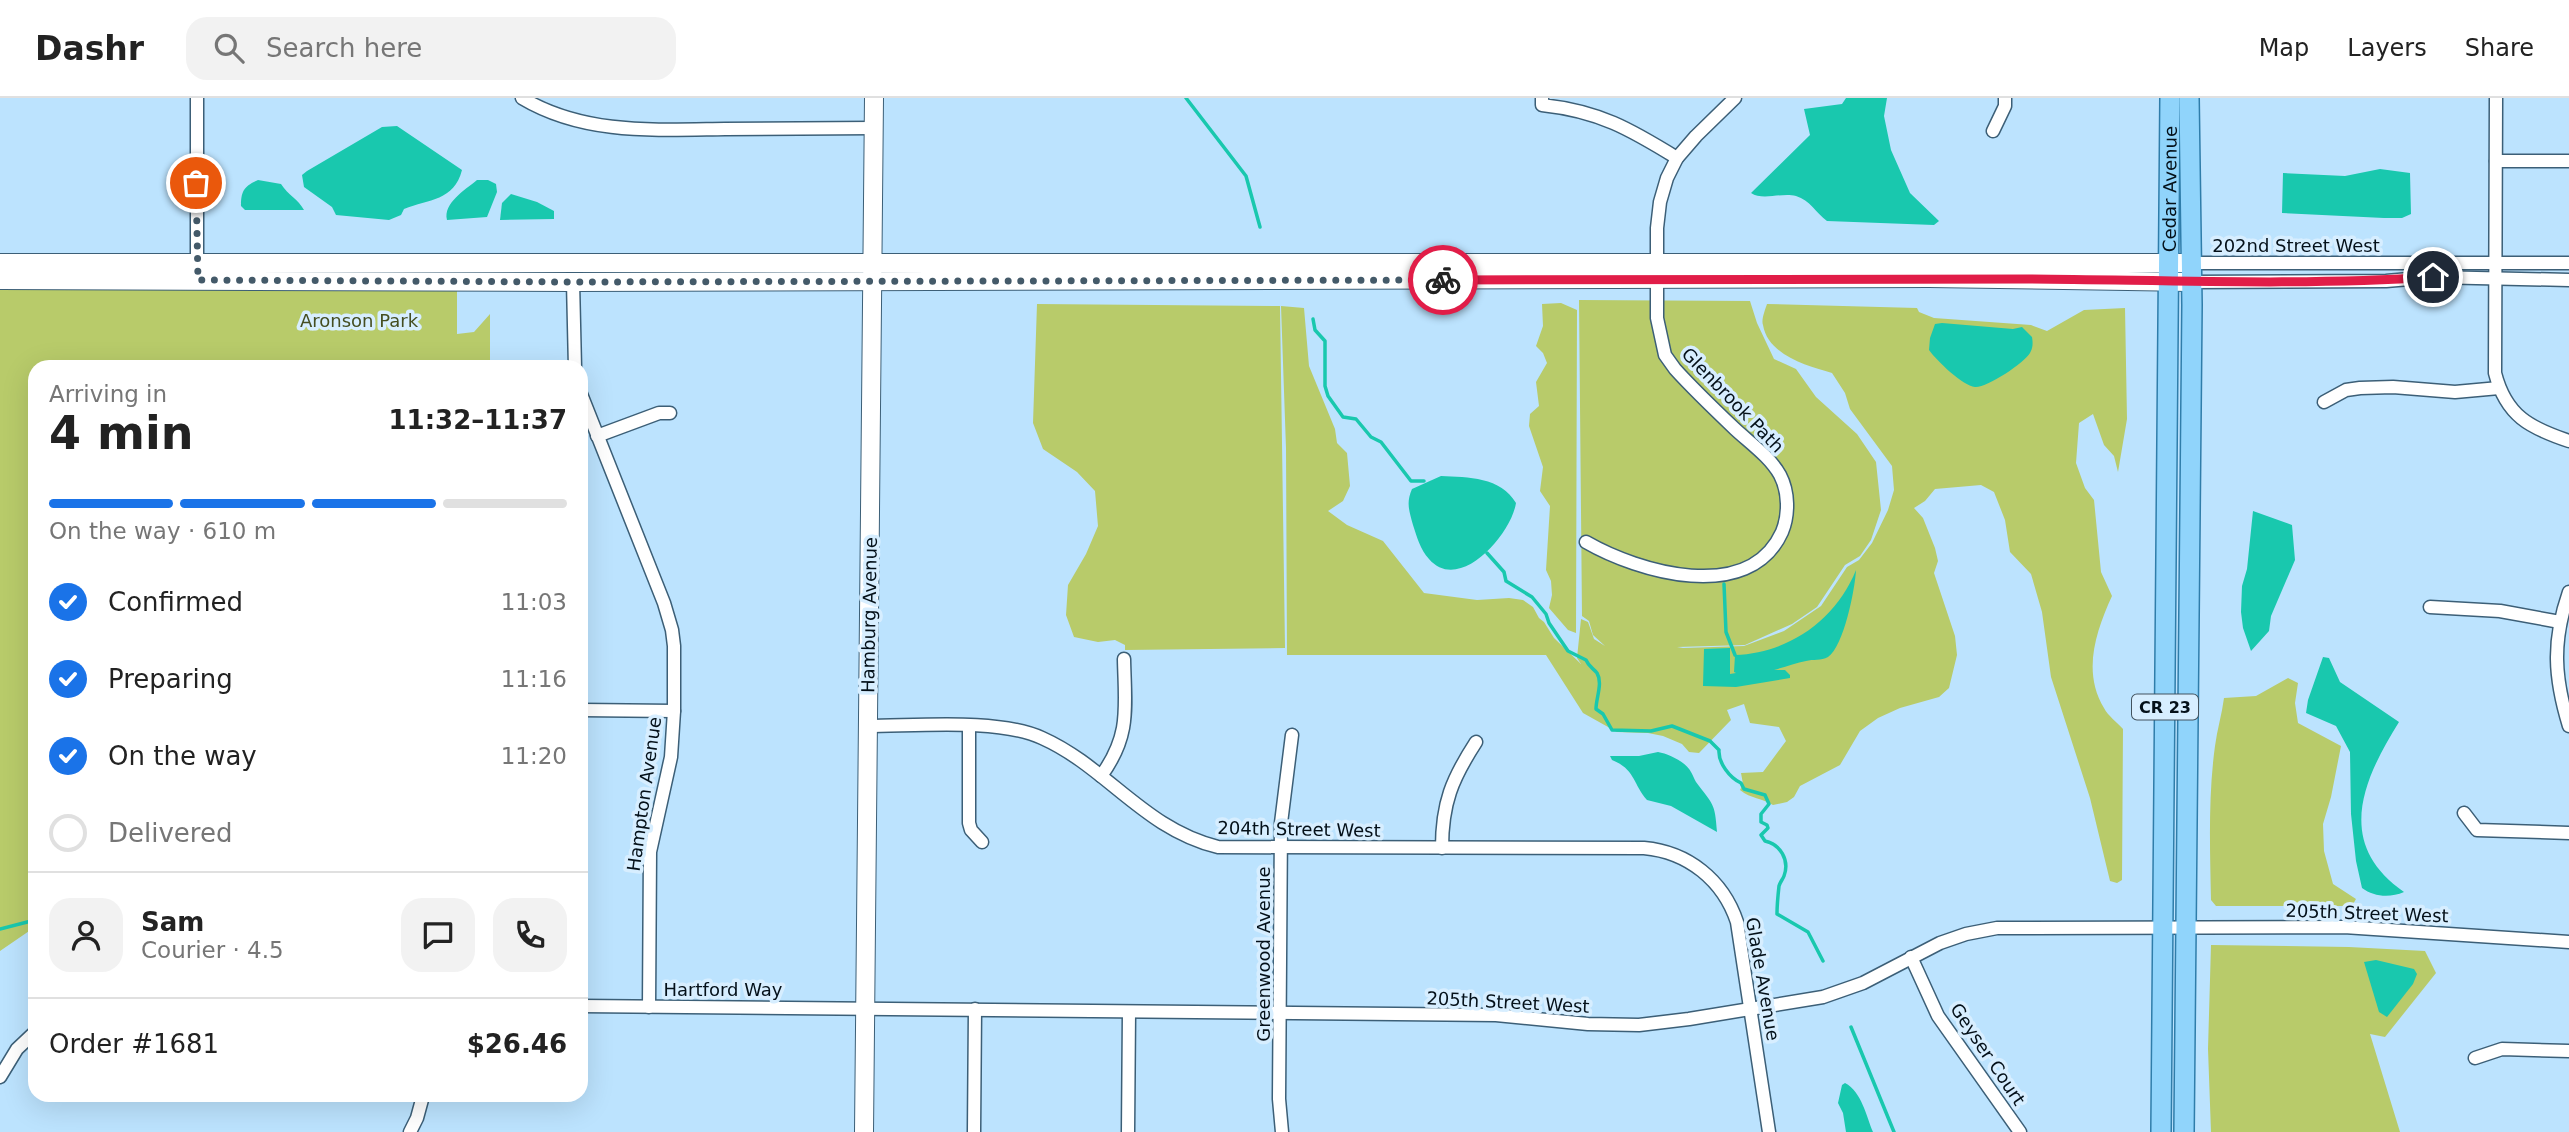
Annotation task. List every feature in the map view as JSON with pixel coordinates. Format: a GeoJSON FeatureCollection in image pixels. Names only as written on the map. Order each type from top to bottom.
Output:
{"type":"FeatureCollection","features":[{"type":"Feature","properties":{"kind":"main road","name":"Hamburg Avenue"},"geometry":{"type":"LineString","coordinates":[[864,1132],[874,98]]}},
{"type":"Feature","properties":{"kind":"main road","name":"Cedar Avenue"},"geometry":{"type":"LineString","coordinates":[[2169,272],[2170,98]]}},
{"type":"Feature","properties":{"kind":"main road","name":"Cedar Avenue"},"geometry":{"type":"LineString","coordinates":[[2189,98],[2192,272]]}},
{"type":"Feature","properties":{"kind":"main road"},"geometry":{"type":"LineString","coordinates":[[0,263],[573,282],[873,272],[1657,261],[2192,272]]}},
{"type":"Feature","properties":{"kind":"main road"},"geometry":{"type":"LineString","coordinates":[[0,280],[197,271],[873,272],[1657,281],[2169,272]]}},
{"type":"Feature","properties":{"kind":"main road","name":"CR 23"},"geometry":{"type":"LineString","coordinates":[[2161,1132],[2169,272]]}},
{"type":"Feature","properties":{"kind":"main road","name":"CR 23"},"geometry":{"type":"LineString","coordinates":[[2184,1132],[2192,272]]}},
{"type":"Feature","properties":{"kind":"street"},"geometry":{"type":"LineString","coordinates":[[197,98],[197,271]]}},
{"type":"Feature","properties":{"kind":"street"},"geometry":{"type":"LineString","coordinates":[[522,98],[555,114],[584,123],[626,130],[874,128]]}},
{"type":"Feature","properties":{"kind":"street","name":"Glenbrook Path"},"geometry":{"type":"LineString","coordinates":[[1586,542],[1612,556],[1649,570],[1688,575],[1725,574],[1738,572],[1763,558],[1778,540],[1784,527],[1787,509],[1780,476],[1760,452],[1682,377],[1665,355],[1657,318],[1660,202],[1667,178],[1677,158],[1735,98]]}},
{"type":"Feature","properties":{"kind":"street"},"geometry":{"type":"LineString","coordinates":[[1993,131],[2005,106],[2005,98]]}},
{"type":"Feature","properties":{"kind":"street"},"geometry":{"type":"LineString","coordinates":[[2496,98],[2494,359],[2498,388],[2508,405],[2523,421],[2545,434],[2569,441]]}},
{"type":"Feature","properties":{"kind":"street"},"geometry":{"type":"LineString","coordinates":[[1542,101],[1607,118],[1677,158]]}},
{"type":"Feature","properties":{"kind":"street"},"geometry":{"type":"LineString","coordinates":[[2496,161],[2569,161]]}},
{"type":"Feature","properties":{"kind":"street","name":"202nd Street West"},"geometry":{"type":"LineString","coordinates":[[2192,272],[2494,261],[2569,262]]}},
{"type":"Feature","properties":{"kind":"street","name":"202nd Street West"},"geometry":{"type":"LineString","coordinates":[[2192,272],[2386,281],[2433,277],[2569,280]]}},
{"type":"Feature","properties":{"kind":"street"},"geometry":{"type":"LineString","coordinates":[[573,282],[575,360]]}},
{"type":"Feature","properties":{"kind":"street"},"geometry":{"type":"LineString","coordinates":[[2324,401],[2346,390],[2368,387],[2455,392],[2498,388]]}},
{"type":"Feature","properties":{"kind":"street","name":"Hampton Avenue"},"geometry":{"type":"LineString","coordinates":[[588,412],[670,622],[674,646],[671,757],[650,852],[649,1007]]}},
{"type":"Feature","properties":{"kind":"street"},"geometry":{"type":"LineString","coordinates":[[597,436],[659,412],[670,413]]}},
{"type":"Feature","properties":{"kind":"street"},"geometry":{"type":"LineString","coordinates":[[2569,592],[2556,645],[2557,674],[2569,726]]}},
{"type":"Feature","properties":{"kind":"street"},"geometry":{"type":"LineString","coordinates":[[2430,607],[2500,611],[2560,622]]}},
{"type":"Feature","properties":{"kind":"street"},"geometry":{"type":"LineString","coordinates":[[1101,776],[1114,758],[1124,734],[1124,659]]}},
{"type":"Feature","properties":{"kind":"street"},"geometry":{"type":"LineString","coordinates":[[588,710],[674,710]]}},
{"type":"Feature","properties":{"kind":"street","name":"204th Street West"},"geometry":{"type":"LineString","coordinates":[[867,726],[1010,728],[1041,737],[1101,776],[1167,827],[1196,841],[1228,848],[1638,849]]}},
{"type":"Feature","properties":{"kind":"street"},"geometry":{"type":"LineString","coordinates":[[969,726],[969,823],[971,830],[982,842]]}},
{"type":"Feature","properties":{"kind":"street","name":"Greenwood Avenue"},"geometry":{"type":"LineString","coordinates":[[1282,1132],[1279,1099],[1279,1014],[1282,809],[1293,735]]}},
{"type":"Feature","properties":{"kind":"street"},"geometry":{"type":"LineString","coordinates":[[1442,848],[1442,826],[1447,797],[1462,764],[1476,742]]}},
{"type":"Feature","properties":{"kind":"street"},"geometry":{"type":"LineString","coordinates":[[2464,813],[2477,830],[2569,832]]}},
{"type":"Feature","properties":{"kind":"street","name":"Glade Avenue"},"geometry":{"type":"LineString","coordinates":[[1638,849],[1661,851],[1701,869],[1719,887],[1733,909],[1769,1132]]}},
{"type":"Feature","properties":{"kind":"street","name":"205th Street West"},"geometry":{"type":"LineString","coordinates":[[865,1007],[1496,1015],[1623,1025],[1660,1023],[1838,993],[1954,937],[1990,929],[2344,927],[2569,942]]}},
{"type":"Feature","properties":{"kind":"street","name":"Geyser Court"},"geometry":{"type":"LineString","coordinates":[[1911,957],[1938,1016],[2020,1132]]}},
{"type":"Feature","properties":{"kind":"street","name":"Hartford Way"},"geometry":{"type":"LineString","coordinates":[[588,1006],[865,1007]]}},
{"type":"Feature","properties":{"kind":"street"},"geometry":{"type":"LineString","coordinates":[[974,1132],[975,1009]]}},
{"type":"Feature","properties":{"kind":"street"},"geometry":{"type":"LineString","coordinates":[[1128,1132],[1129,1012]]}},
{"type":"Feature","properties":{"kind":"street"},"geometry":{"type":"LineString","coordinates":[[0,1077],[17,1049],[28,1039]]}},
{"type":"Feature","properties":{"kind":"street"},"geometry":{"type":"LineString","coordinates":[[2475,1058],[2502,1049],[2569,1051]]}},
{"type":"Feature","properties":{"kind":"street"},"geometry":{"type":"LineString","coordinates":[[410,1132],[421,1102]]}},
{"type":"Feature","properties":{"kind":"green space","name":"Aronson Park"},"geometry":{"type":"Polygon","coordinates":[[[457,271],[457,334],[474,332],[490,314],[490,360],[28,360],[28,932],[0,951],[0,273],[457,271]]]}},
{"type":"Feature","properties":{"kind":"green space"},"geometry":{"type":"Polygon","coordinates":[[[1579,300],[1750,301],[1774,359],[1796,369],[1816,397],[1857,434],[1876,462],[1881,510],[1871,540],[1860,556],[1845,565],[1817,607],[1792,624],[1745,645],[1677,647],[1683,648],[1744,646],[1784,631],[1821,606],[1847,567],[1859,560],[1872,543],[1888,510],[1894,490],[1892,466],[1850,409],[1845,393],[1832,373],[1790,358],[1772,344],[1762,320],[1767,304],[1917,308],[1919,312],[1934,318],[2031,325],[2047,331],[2084,310],[2125,308],[2127,419],[2118,472],[2114,456],[2104,445],[2093,414],[2079,423],[2076,463],[2085,488],[2094,500],[2101,572],[2112,596],[2097,637],[2093,666],[2097,694],[2106,711],[2123,729],[2122,880],[2117,883],[2110,881],[2090,798],[2051,677],[2042,612],[2031,574],[2010,552],[2005,520],[1994,492],[1981,485],[1935,489],[1925,501],[1914,508],[1923,518],[1935,548],[1938,561],[1934,573],[1955,636],[1957,655],[1949,688],[1939,697],[1900,708],[1878,718],[1860,731],[1840,765],[1800,786],[1794,797],[1787,802],[1773,805],[1740,790],[1743,784],[1741,773],[1763,772],[1786,741],[1779,727],[1750,723],[1744,704],[1727,710],[1731,720],[1699,753],[1689,752],[1682,744],[1663,736],[1617,732],[1583,713],[1546,655],[1287,655],[1286,448],[1281,306],[1304,308],[1309,366],[1335,429],[1337,443],[1347,453],[1350,486],[1343,501],[1328,511],[1347,525],[1383,541],[1424,593],[1477,600],[1523,600],[1533,607],[1554,638],[1581,664],[1577,658],[1581,619],[1588,622],[1594,639],[1605,646],[1593,635],[1589,621],[1582,616],[1579,300]]]}},
{"type":"Feature","properties":{"kind":"green space"},"geometry":{"type":"Polygon","coordinates":[[[1561,303],[1577,310],[1576,633],[1568,630],[1549,608],[1551,581],[1546,570],[1550,506],[1540,491],[1543,467],[1529,426],[1530,414],[1539,406],[1536,382],[1547,363],[1536,346],[1543,326],[1542,304],[1561,303]]]}},
{"type":"Feature","properties":{"kind":"green space"},"geometry":{"type":"Polygon","coordinates":[[[1037,304],[1280,306],[1285,648],[1125,650],[1125,645],[1115,640],[1098,642],[1074,637],[1066,615],[1068,585],[1098,526],[1095,491],[1077,472],[1043,449],[1033,423],[1037,304]]]}},
{"type":"Feature","properties":{"kind":"green space"},"geometry":{"type":"Polygon","coordinates":[[[2288,678],[2298,683],[2295,703],[2298,723],[2341,746],[2323,824],[2324,851],[2333,884],[2356,899],[2352,906],[2216,906],[2211,900],[2210,804],[2215,746],[2224,698],[2256,696],[2288,678]]]}},
{"type":"Feature","properties":{"kind":"green space"},"geometry":{"type":"Polygon","coordinates":[[[2211,945],[2425,951],[2436,973],[2385,1037],[2370,1034],[2400,1132],[2211,1132],[2208,1049],[2211,945]]]}},
{"type":"Feature","properties":{"kind":"shaded area"},"geometry":{"type":"Polygon","coordinates":[[[1846,98],[1887,98],[1884,116],[1891,150],[1910,193],[1939,221],[1934,225],[1827,221],[1796,196],[1761,196],[1751,193],[1810,135],[1804,109],[1842,104],[1846,98]]]}},
{"type":"Feature","properties":{"kind":"shaded area"},"geometry":{"type":"Polygon","coordinates":[[[397,126],[462,170],[453,188],[447,193],[404,209],[401,215],[389,220],[336,215],[332,207],[304,187],[302,175],[307,171],[382,127],[397,126]]]}},
{"type":"Feature","properties":{"kind":"shaded area"},"geometry":{"type":"Polygon","coordinates":[[[2380,169],[2410,173],[2411,214],[2402,218],[2384,218],[2282,213],[2283,173],[2345,176],[2380,169]]]}},
{"type":"Feature","properties":{"kind":"shaded area"},"geometry":{"type":"Polygon","coordinates":[[[258,180],[281,184],[304,210],[245,210],[241,206],[243,193],[249,184],[258,180]]]}},
{"type":"Feature","properties":{"kind":"shaded area"},"geometry":{"type":"Polygon","coordinates":[[[477,180],[488,180],[496,184],[497,192],[487,217],[447,220],[448,208],[477,180]]]}},
{"type":"Feature","properties":{"kind":"shaded area"},"geometry":{"type":"Polygon","coordinates":[[[511,194],[537,202],[554,211],[554,219],[500,220],[502,203],[511,194]]]}},
{"type":"Feature","properties":{"kind":"shaded area"},"geometry":{"type":"Polygon","coordinates":[[[1935,324],[2013,329],[2022,327],[2032,337],[2032,349],[2021,363],[2005,374],[1981,386],[1970,386],[1950,372],[1929,350],[1935,324]]]}},
{"type":"Feature","properties":{"kind":"shaded area"},"geometry":{"type":"Polygon","coordinates":[[[1441,476],[1473,478],[1493,483],[1510,494],[1516,503],[1505,530],[1494,544],[1482,556],[1455,570],[1441,568],[1426,555],[1417,538],[1409,507],[1412,489],[1441,476]]]}},
{"type":"Feature","properties":{"kind":"shaded area"},"geometry":{"type":"Polygon","coordinates":[[[2253,511],[2292,525],[2295,560],[2271,616],[2269,631],[2251,651],[2241,612],[2253,511]]]}},
{"type":"Feature","properties":{"kind":"shaded area"},"geometry":{"type":"Polygon","coordinates":[[[1856,570],[1844,630],[1834,651],[1828,657],[1774,670],[1785,670],[1790,678],[1736,687],[1703,686],[1704,649],[1730,648],[1730,674],[1736,673],[1735,655],[1774,648],[1792,640],[1823,618],[1847,588],[1856,570]]]}},
{"type":"Feature","properties":{"kind":"shaded area"},"geometry":{"type":"Polygon","coordinates":[[[2323,657],[2329,658],[2340,682],[2399,722],[2374,767],[2366,789],[2362,833],[2369,853],[2382,873],[2404,892],[2399,894],[2377,895],[2362,888],[2351,814],[2350,752],[2336,726],[2306,713],[2323,657]]]}},
{"type":"Feature","properties":{"kind":"shaded area"},"geometry":{"type":"Polygon","coordinates":[[[1658,752],[1677,759],[1689,768],[1712,804],[1717,832],[1671,806],[1647,800],[1629,772],[1610,756],[1639,756],[1658,752]]]}},
{"type":"Feature","properties":{"kind":"shaded area"},"geometry":{"type":"Polygon","coordinates":[[[2376,960],[2414,969],[2417,974],[2413,984],[2387,1017],[2379,1012],[2364,962],[2376,960]]]}},
{"type":"Feature","properties":{"kind":"shaded area"},"geometry":{"type":"Polygon","coordinates":[[[1845,1083],[1856,1092],[1873,1132],[1846,1132],[1843,1113],[1838,1103],[1842,1085],[1845,1083]]]}},
{"type":"Feature","properties":{"kind":"waterway"},"geometry":{"type":"LineString","coordinates":[[1186,98],[1246,176],[1260,227]]}},
{"type":"Feature","properties":{"kind":"waterway"},"geometry":{"type":"LineString","coordinates":[[1313,319],[1315,330],[1325,341],[1325,386],[1328,396],[1343,417],[1356,419],[1371,437],[1381,442],[1411,481],[1424,481]]}},
{"type":"Feature","properties":{"kind":"waterway"},"geometry":{"type":"LineString","coordinates":[[1487,553],[1504,572],[1506,581],[1532,597],[1546,614],[1568,651],[1586,660],[1597,673],[1599,686],[1596,709],[1603,714],[1612,730],[1651,731],[1672,726],[1710,741],[1719,750],[1720,760],[1726,770],[1744,789],[1765,795],[1769,804],[1761,814],[1761,822],[1768,828],[1761,835],[1765,841],[1779,849],[1786,864],[1779,886],[1777,914],[1808,932],[1823,961]]}},
{"type":"Feature","properties":{"kind":"waterway"},"geometry":{"type":"LineString","coordinates":[[1724,584],[1726,632],[1735,655]]}},
{"type":"Feature","properties":{"kind":"waterway"},"geometry":{"type":"LineString","coordinates":[[0,929],[28,922]]}},
{"type":"Feature","properties":{"kind":"waterway"},"geometry":{"type":"LineString","coordinates":[[1851,1027],[1894,1132]]}},
{"type":"Feature","properties":{"kind":"way so far"},"geometry":{"type":"LineString","coordinates":[[196,183],[198,280],[1443,280]]}},
{"type":"Feature","properties":{"kind":"route"},"geometry":{"type":"LineString","coordinates":[[1443,280],[1929,278],[2231,282],[2386,281],[2433,277]]}}]}
